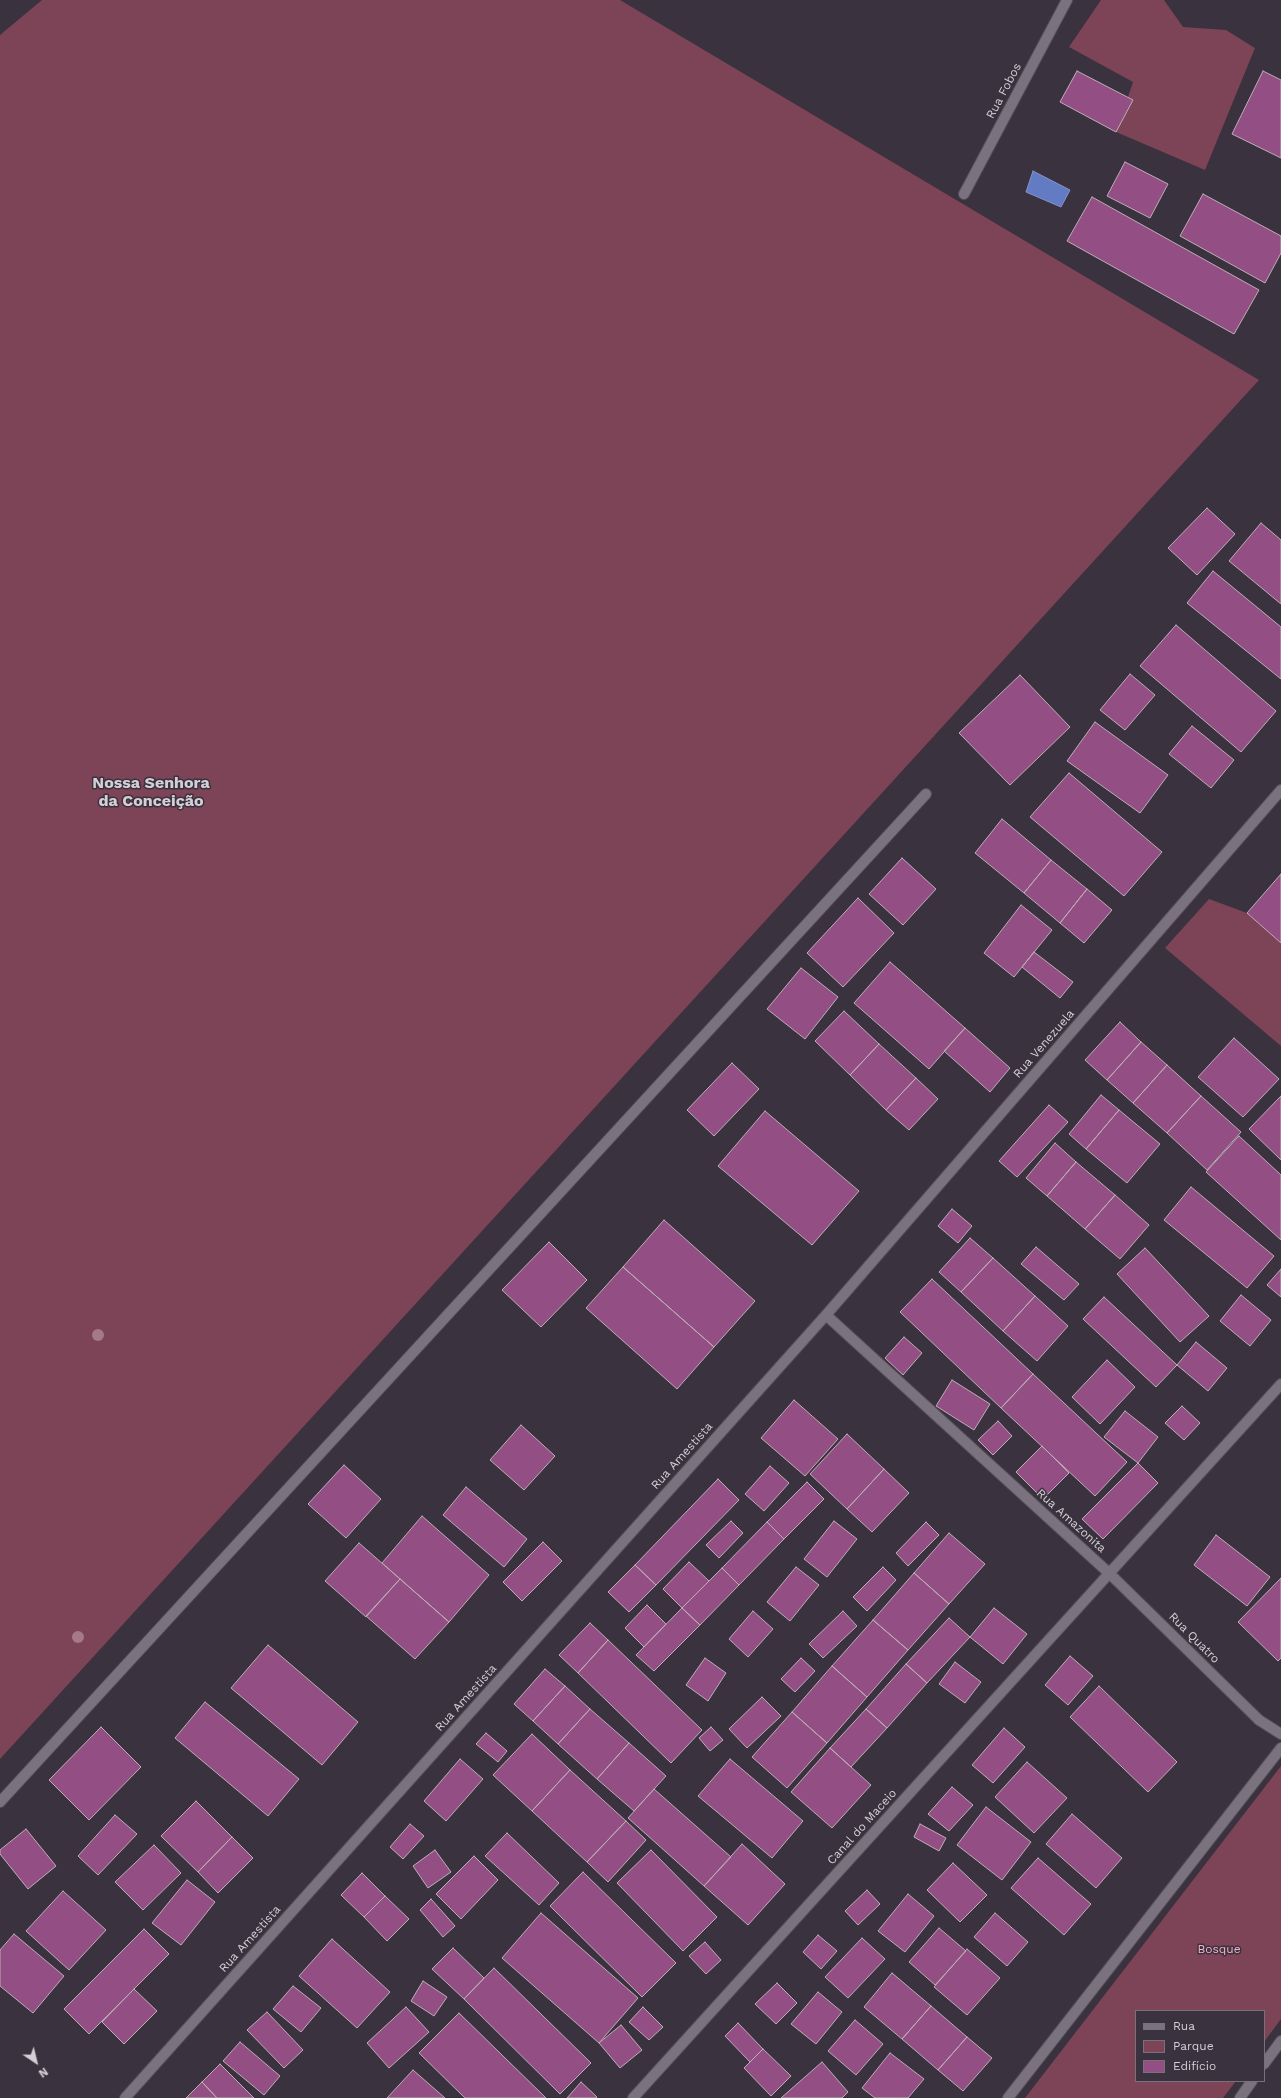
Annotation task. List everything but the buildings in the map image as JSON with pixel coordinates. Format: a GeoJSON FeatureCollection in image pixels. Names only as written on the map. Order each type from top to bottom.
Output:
{"type":"FeatureCollection","features":[{"type":"Feature","properties":{"kind":"street","name":"Rua Fobos"},"geometry":{"type":"LineString","coordinates":[[964,194],[1067,0]]}},
{"type":"Feature","properties":{"kind":"street","name":"Rua Venezuela"},"geometry":{"type":"LineString","coordinates":[[826,1315],[1281,790]]}},
{"type":"Feature","properties":{"kind":"street"},"geometry":{"type":"LineString","coordinates":[[0,1802],[926,794]]}},
{"type":"Feature","properties":{"kind":"street","name":"Rua Amazonita"},"geometry":{"type":"LineString","coordinates":[[826,1315],[1110,1574]]}},
{"type":"Feature","properties":{"kind":"street","name":"Rua Amestista"},"geometry":{"type":"LineString","coordinates":[[125,2098],[826,1315]]}},
{"type":"Feature","properties":{"kind":"street"},"geometry":{"type":"LineString","coordinates":[[1110,1574],[1281,1384]]}},
{"type":"Feature","properties":{"kind":"street","name":"Rua Quatro"},"geometry":{"type":"LineString","coordinates":[[1110,1574],[1259,1720],[1281,1734]]}},
{"type":"Feature","properties":{"kind":"street","name":"Canal do Maceio"},"geometry":{"type":"LineString","coordinates":[[633,2098],[1110,1574]]}},
{"type":"Feature","properties":{"kind":"street"},"geometry":{"type":"LineString","coordinates":[[1008,2098],[1281,1748]]}},
{"type":"Feature","properties":{"kind":"street"},"geometry":{"type":"LineString","coordinates":[[1265,2063],[1281,2040]]}},
{"type":"Feature","properties":{"kind":"street"},"geometry":{"type":"LineString","coordinates":[[1240,2098],[1251,2082]]}},
{"type":"Feature","properties":{"kind":"green space"},"geometry":{"type":"Polygon","coordinates":[[[42,0],[620,0],[1259,380],[0,1759],[0,35],[42,0]]]}},
{"type":"Feature","properties":{"kind":"green space"},"geometry":{"type":"Polygon","coordinates":[[[1101,0],[1164,0],[1183,27],[1226,30],[1255,48],[1205,170],[1116,132],[1133,82],[1069,47],[1101,0]]]}},
{"type":"Feature","properties":{"kind":"green space"},"geometry":{"type":"Polygon","coordinates":[[[1209,899],[1247,913],[1281,943],[1281,1046],[1165,948],[1209,899]]]}},
{"type":"Feature","properties":{"kind":"green space","name":"Bosque"},"geometry":{"type":"Polygon","coordinates":[[[1281,1766],[1281,2019],[1265,2041],[1265,2010],[1135,2010],[1135,2082],[1235,2082],[1223,2098],[1025,2098],[1281,1766]]]}},
{"type":"Feature","properties":{"kind":"water"},"geometry":{"type":"Polygon","coordinates":[[[1033,171],[1070,190],[1061,207],[1026,192],[1033,171]]]}},
{"type":"Feature","properties":{"kind":"district","name":"Nossa Senhora da Conceição"},"geometry":{"type":"Point","coordinates":[151,792]}}]}
